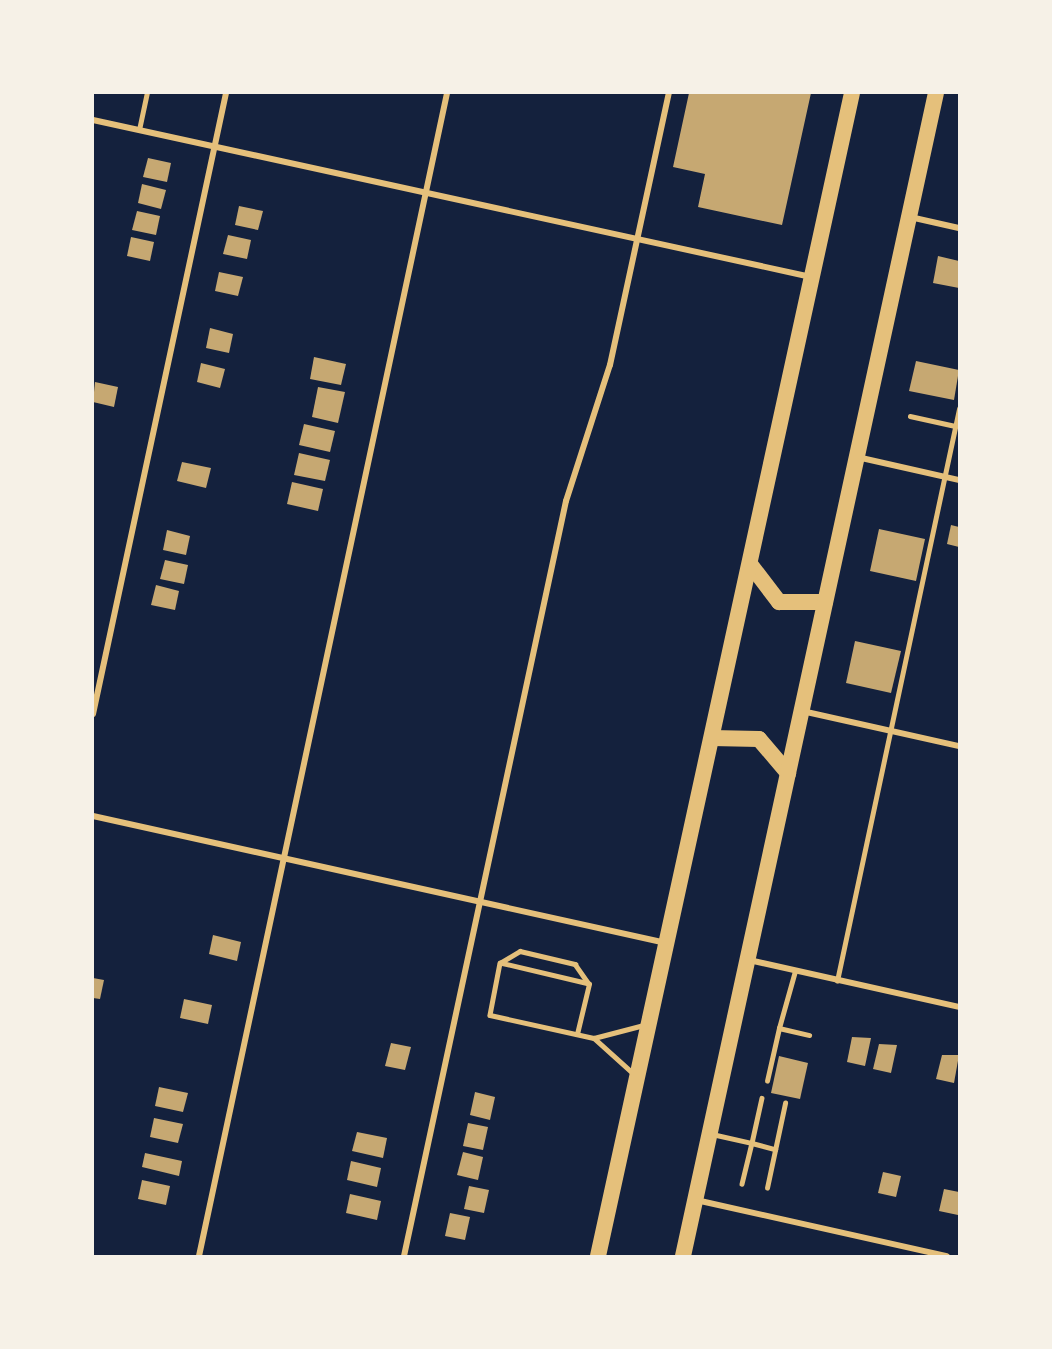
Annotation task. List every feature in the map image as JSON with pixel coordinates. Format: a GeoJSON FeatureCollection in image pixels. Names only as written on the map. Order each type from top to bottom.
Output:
{"type":"FeatureCollection","features":[{"type":"Feature","properties":{"kind":"highway"},"geometry":{"type":"LineString","coordinates":[[598,1256],[852,93]]}},
{"type":"Feature","properties":{"kind":"highway"},"geometry":{"type":"LineString","coordinates":[[684,1256],[936,93]]}},
{"type":"Feature","properties":{"kind":"highway"},"geometry":{"type":"LineString","coordinates":[[750,564],[779,602],[825,602]]}},
{"type":"Feature","properties":{"kind":"highway"},"geometry":{"type":"LineString","coordinates":[[712,738],[759,739],[788,773]]}},
{"type":"Feature","properties":{"kind":"street"},"geometry":{"type":"LineString","coordinates":[[93,714],[226,93]]}},
{"type":"Feature","properties":{"kind":"street"},"geometry":{"type":"LineString","coordinates":[[199,1256],[447,93]]}},
{"type":"Feature","properties":{"kind":"street"},"geometry":{"type":"LineString","coordinates":[[404,1256],[566,501],[610,365],[669,93]]}},
{"type":"Feature","properties":{"kind":"street"},"geometry":{"type":"LineString","coordinates":[[93,120],[812,277]]}},
{"type":"Feature","properties":{"kind":"street"},"geometry":{"type":"LineString","coordinates":[[909,216],[959,228]]}},
{"type":"Feature","properties":{"kind":"street"},"geometry":{"type":"LineString","coordinates":[[856,457],[959,480]]}},
{"type":"Feature","properties":{"kind":"street"},"geometry":{"type":"LineString","coordinates":[[802,711],[959,746]]}},
{"type":"Feature","properties":{"kind":"street"},"geometry":{"type":"LineString","coordinates":[[93,816],[666,943]]}},
{"type":"Feature","properties":{"kind":"street"},"geometry":{"type":"LineString","coordinates":[[747,960],[959,1007]]}},
{"type":"Feature","properties":{"kind":"street"},"geometry":{"type":"LineString","coordinates":[[695,1200],[948,1256]]}},
{"type":"Feature","properties":{"kind":"lane"},"geometry":{"type":"LineString","coordinates":[[139,130],[147,93]]}},
{"type":"Feature","properties":{"kind":"lane"},"geometry":{"type":"LineString","coordinates":[[837,981],[959,409]]}},
{"type":"Feature","properties":{"kind":"lane"},"geometry":{"type":"LineString","coordinates":[[910,416],[955,426]]}},
{"type":"Feature","properties":{"kind":"lane"},"geometry":{"type":"LineString","coordinates":[[577,1034],[589,984],[575,964],[520,951],[500,963],[490,1015],[594,1038],[649,1024]]}},
{"type":"Feature","properties":{"kind":"lane"},"geometry":{"type":"LineString","coordinates":[[500,963],[589,984]]}},
{"type":"Feature","properties":{"kind":"lane"},"geometry":{"type":"LineString","coordinates":[[767,1081],[795,971]]}},
{"type":"Feature","properties":{"kind":"lane"},"geometry":{"type":"LineString","coordinates":[[779,1028],[809,1035]]}},
{"type":"Feature","properties":{"kind":"lane"},"geometry":{"type":"LineString","coordinates":[[594,1038],[638,1077]]}},
{"type":"Feature","properties":{"kind":"lane"},"geometry":{"type":"LineString","coordinates":[[742,1184],[762,1098]]}},
{"type":"Feature","properties":{"kind":"lane"},"geometry":{"type":"LineString","coordinates":[[767,1188],[785,1102]]}},
{"type":"Feature","properties":{"kind":"lane"},"geometry":{"type":"LineString","coordinates":[[710,1133],[775,1149]]}},
{"type":"Feature","properties":{"kind":"building"},"geometry":{"type":"Polygon","coordinates":[[[689,93],[811,93],[782,225],[698,207],[705,174],[673,167],[689,93]]]}},
{"type":"Feature","properties":{"kind":"building"},"geometry":{"type":"Polygon","coordinates":[[[148,158],[171,163],[167,182],[143,177],[148,158]]]}},
{"type":"Feature","properties":{"kind":"building"},"geometry":{"type":"Polygon","coordinates":[[[142,184],[166,190],[161,209],[138,203],[142,184]]]}},
{"type":"Feature","properties":{"kind":"building"},"geometry":{"type":"Polygon","coordinates":[[[239,206],[263,211],[258,230],[235,225],[239,206]]]}},
{"type":"Feature","properties":{"kind":"building"},"geometry":{"type":"Polygon","coordinates":[[[137,211],[160,216],[156,235],[132,230],[137,211]]]}},
{"type":"Feature","properties":{"kind":"building"},"geometry":{"type":"Polygon","coordinates":[[[228,235],[251,240],[247,259],[223,254],[228,235]]]}},
{"type":"Feature","properties":{"kind":"building"},"geometry":{"type":"Polygon","coordinates":[[[131,237],[154,242],[150,261],[127,256],[131,237]]]}},
{"type":"Feature","properties":{"kind":"building"},"geometry":{"type":"Polygon","coordinates":[[[938,256],[959,261],[959,288],[933,283],[938,256]]]}},
{"type":"Feature","properties":{"kind":"building"},"geometry":{"type":"Polygon","coordinates":[[[219,272],[243,277],[238,296],[215,291],[219,272]]]}},
{"type":"Feature","properties":{"kind":"building"},"geometry":{"type":"Polygon","coordinates":[[[210,328],[233,334],[229,353],[206,348],[210,328]]]}},
{"type":"Feature","properties":{"kind":"building"},"geometry":{"type":"Polygon","coordinates":[[[314,357],[346,364],[341,385],[310,379],[314,357]]]}},
{"type":"Feature","properties":{"kind":"building"},"geometry":{"type":"Polygon","coordinates":[[[916,361],[959,370],[954,400],[909,391],[916,361]]]}},
{"type":"Feature","properties":{"kind":"building"},"geometry":{"type":"Polygon","coordinates":[[[201,363],[225,369],[220,388],[197,382],[201,363]]]}},
{"type":"Feature","properties":{"kind":"building"},"geometry":{"type":"Polygon","coordinates":[[[95,382],[118,387],[114,407],[93,402],[95,382]]]}},
{"type":"Feature","properties":{"kind":"building"},"geometry":{"type":"Polygon","coordinates":[[[318,387],[345,392],[338,423],[312,417],[318,387]]]}},
{"type":"Feature","properties":{"kind":"building"},"geometry":{"type":"Polygon","coordinates":[[[304,424],[335,431],[330,452],[299,445],[304,424]]]}},
{"type":"Feature","properties":{"kind":"building"},"geometry":{"type":"Polygon","coordinates":[[[299,453],[330,460],[325,481],[294,475],[299,453]]]}},
{"type":"Feature","properties":{"kind":"building"},"geometry":{"type":"Polygon","coordinates":[[[182,462],[211,468],[206,488],[177,481],[182,462]]]}},
{"type":"Feature","properties":{"kind":"building"},"geometry":{"type":"Polygon","coordinates":[[[292,482],[323,489],[318,511],[287,504],[292,482]]]}},
{"type":"Feature","properties":{"kind":"building"},"geometry":{"type":"Polygon","coordinates":[[[951,525],[959,527],[959,547],[947,544],[951,525]]]}},
{"type":"Feature","properties":{"kind":"building"},"geometry":{"type":"Polygon","coordinates":[[[879,529],[925,539],[916,581],[870,571],[879,529]]]}},
{"type":"Feature","properties":{"kind":"building"},"geometry":{"type":"Polygon","coordinates":[[[167,530],[190,536],[186,555],[163,550],[167,530]]]}},
{"type":"Feature","properties":{"kind":"building"},"geometry":{"type":"Polygon","coordinates":[[[165,560],[188,565],[184,584],[160,579],[165,560]]]}},
{"type":"Feature","properties":{"kind":"building"},"geometry":{"type":"Polygon","coordinates":[[[156,585],[179,591],[175,610],[151,605],[156,585]]]}},
{"type":"Feature","properties":{"kind":"building"},"geometry":{"type":"Polygon","coordinates":[[[855,641],[901,651],[891,693],[846,683],[855,641]]]}},
{"type":"Feature","properties":{"kind":"building"},"geometry":{"type":"Polygon","coordinates":[[[213,935],[241,942],[237,961],[209,954],[213,935]]]}},
{"type":"Feature","properties":{"kind":"building"},"geometry":{"type":"Polygon","coordinates":[[[93,978],[104,980],[100,999],[93,998],[93,978]]]}},
{"type":"Feature","properties":{"kind":"building"},"geometry":{"type":"Polygon","coordinates":[[[184,999],[212,1005],[208,1024],[180,1018],[184,999]]]}},
{"type":"Feature","properties":{"kind":"building"},"geometry":{"type":"Polygon","coordinates":[[[852,1037],[871,1038],[865,1066],[847,1062],[852,1037]]]}},
{"type":"Feature","properties":{"kind":"building"},"geometry":{"type":"Polygon","coordinates":[[[391,1043],[411,1047],[405,1070],[385,1066],[391,1043]]]}},
{"type":"Feature","properties":{"kind":"building"},"geometry":{"type":"Polygon","coordinates":[[[879,1044],[897,1045],[891,1073],[873,1069],[879,1044]]]}},
{"type":"Feature","properties":{"kind":"building"},"geometry":{"type":"Polygon","coordinates":[[[942,1055],[959,1055],[954,1083],[936,1079],[942,1055]]]}},
{"type":"Feature","properties":{"kind":"building"},"geometry":{"type":"Polygon","coordinates":[[[779,1056],[808,1063],[800,1099],[771,1093],[779,1056]]]}},
{"type":"Feature","properties":{"kind":"building"},"geometry":{"type":"Polygon","coordinates":[[[159,1087],[188,1093],[183,1112],[155,1106],[159,1087]]]}},
{"type":"Feature","properties":{"kind":"building"},"geometry":{"type":"Polygon","coordinates":[[[475,1092],[495,1097],[490,1120],[470,1115],[475,1092]]]}},
{"type":"Feature","properties":{"kind":"building"},"geometry":{"type":"Polygon","coordinates":[[[154,1118],[183,1124],[178,1143],[150,1137],[154,1118]]]}},
{"type":"Feature","properties":{"kind":"building"},"geometry":{"type":"Polygon","coordinates":[[[468,1123],[488,1127],[483,1150],[463,1146],[468,1123]]]}},
{"type":"Feature","properties":{"kind":"building"},"geometry":{"type":"Polygon","coordinates":[[[357,1132],[387,1138],[383,1158],[352,1151],[357,1132]]]}},
{"type":"Feature","properties":{"kind":"building"},"geometry":{"type":"Polygon","coordinates":[[[463,1152],[483,1157],[478,1180],[457,1175],[463,1152]]]}},
{"type":"Feature","properties":{"kind":"building"},"geometry":{"type":"Polygon","coordinates":[[[145,1153],[182,1161],[179,1176],[142,1167],[145,1153]]]}},
{"type":"Feature","properties":{"kind":"building"},"geometry":{"type":"Polygon","coordinates":[[[351,1161],[381,1168],[377,1187],[347,1180],[351,1161]]]}},
{"type":"Feature","properties":{"kind":"building"},"geometry":{"type":"Polygon","coordinates":[[[883,1172],[901,1176],[896,1197],[878,1193],[883,1172]]]}},
{"type":"Feature","properties":{"kind":"building"},"geometry":{"type":"Polygon","coordinates":[[[142,1180],[170,1186],[166,1205],[138,1199],[142,1180]]]}},
{"type":"Feature","properties":{"kind":"building"},"geometry":{"type":"Polygon","coordinates":[[[469,1186],[489,1190],[484,1213],[464,1209],[469,1186]]]}},
{"type":"Feature","properties":{"kind":"building"},"geometry":{"type":"Polygon","coordinates":[[[944,1189],[959,1192],[958,1215],[939,1211],[944,1189]]]}},
{"type":"Feature","properties":{"kind":"building"},"geometry":{"type":"Polygon","coordinates":[[[350,1194],[381,1201],[377,1220],[346,1213],[350,1194]]]}},
{"type":"Feature","properties":{"kind":"building"},"geometry":{"type":"Polygon","coordinates":[[[450,1213],[470,1217],[465,1240],[445,1236],[450,1213]]]}}]}
